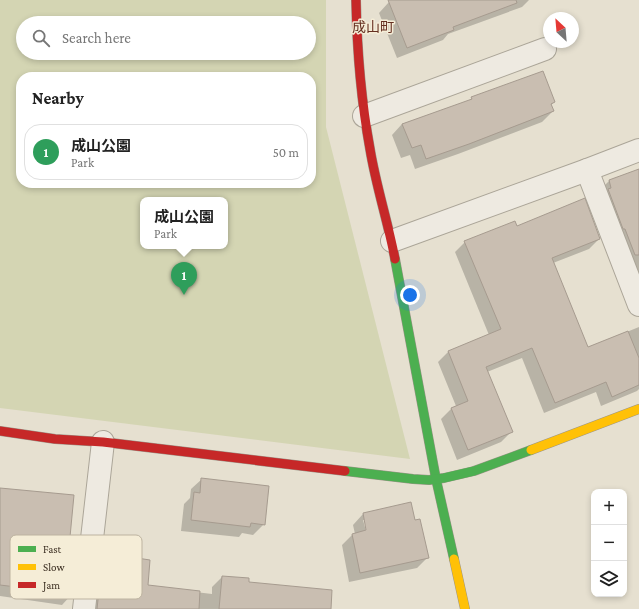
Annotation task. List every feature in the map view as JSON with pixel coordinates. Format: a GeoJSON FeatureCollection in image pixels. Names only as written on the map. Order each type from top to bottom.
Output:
{"type":"FeatureCollection","features":[{"type":"Feature","properties":{"kind":"street"},"geometry":{"type":"LineString","coordinates":[[356,0],[356,40],[364,116],[370,151],[392,241],[436,479],[465,609]]}},
{"type":"Feature","properties":{"kind":"street"},"geometry":{"type":"LineString","coordinates":[[364,116],[545,49]]}},
{"type":"Feature","properties":{"kind":"street"},"geometry":{"type":"LineString","coordinates":[[392,241],[639,150]]}},
{"type":"Feature","properties":{"kind":"street"},"geometry":{"type":"LineString","coordinates":[[586,170],[639,305]]}},
{"type":"Feature","properties":{"kind":"street"},"geometry":{"type":"LineString","coordinates":[[0,431],[426,480],[455,477],[474,471],[639,409]]}},
{"type":"Feature","properties":{"kind":"street"},"geometry":{"type":"LineString","coordinates":[[93,535],[104,442]]}},
{"type":"Feature","properties":{"kind":"street"},"geometry":{"type":"LineString","coordinates":[[84,609],[85,599]]}},
{"type":"Feature","properties":{"kind":"green space"},"geometry":{"type":"Polygon","coordinates":[[[0,0],[326,0],[326,127],[410,459],[0,408],[0,0]]]}},
{"type":"Feature","properties":{"kind":"building"},"geometry":{"type":"Polygon","coordinates":[[[388,0],[516,0],[517,3],[453,27],[454,30],[407,48],[388,0]]]}},
{"type":"Feature","properties":{"kind":"building"},"geometry":{"type":"Polygon","coordinates":[[[543,71],[555,102],[551,104],[554,111],[426,159],[421,145],[412,148],[402,124],[472,99],[471,97],[543,71]]]}},
{"type":"Feature","properties":{"kind":"building"},"geometry":{"type":"Polygon","coordinates":[[[639,169],[639,255],[635,255],[625,229],[623,229],[608,189],[611,188],[609,180],[639,169]]]}},
{"type":"Feature","properties":{"kind":"building"},"geometry":{"type":"Polygon","coordinates":[[[585,198],[600,239],[552,258],[588,347],[628,331],[639,358],[639,385],[612,397],[606,382],[555,403],[532,348],[486,367],[513,432],[468,450],[451,408],[468,401],[448,351],[501,329],[464,241],[515,221],[517,226],[585,198]]]}},
{"type":"Feature","properties":{"kind":"building"},"geometry":{"type":"Polygon","coordinates":[[[201,478],[269,486],[265,525],[251,523],[250,527],[191,520],[194,492],[200,493],[201,478]]]}},
{"type":"Feature","properties":{"kind":"building"},"geometry":{"type":"Polygon","coordinates":[[[0,488],[74,495],[70,535],[10,535],[10,586],[0,585],[0,488]]]}},
{"type":"Feature","properties":{"kind":"building"},"geometry":{"type":"Polygon","coordinates":[[[411,502],[415,520],[420,519],[429,558],[360,573],[352,534],[366,530],[363,513],[411,502]]]}},
{"type":"Feature","properties":{"kind":"building"},"geometry":{"type":"Polygon","coordinates":[[[142,559],[150,560],[148,585],[200,591],[199,609],[97,609],[98,599],[142,599],[142,559]]]}},
{"type":"Feature","properties":{"kind":"building"},"geometry":{"type":"Polygon","coordinates":[[[222,576],[249,578],[249,582],[332,590],[331,609],[219,609],[222,576]]]}},
{"type":"Feature","properties":{"kind":"traffic: fast"},"geometry":{"type":"LineString","coordinates":[[395,259],[436,479],[454,559]]}},
{"type":"Feature","properties":{"kind":"traffic: fast"},"geometry":{"type":"LineString","coordinates":[[345,471],[429,480],[474,471],[531,450]]}},
{"type":"Feature","properties":{"kind":"traffic: slow"},"geometry":{"type":"LineString","coordinates":[[531,450],[639,409]]}},
{"type":"Feature","properties":{"kind":"traffic: slow"},"geometry":{"type":"LineString","coordinates":[[454,559],[465,609]]}},
{"type":"Feature","properties":{"kind":"traffic: jam"},"geometry":{"type":"LineString","coordinates":[[356,0],[357,37],[364,112],[375,177],[395,259]]}},
{"type":"Feature","properties":{"kind":"traffic: jam"},"geometry":{"type":"LineString","coordinates":[[0,431],[55,439],[103,442],[345,471]]}},
{"type":"Feature","properties":{"kind":"place","name":"成山公園"},"geometry":{"type":"Point","coordinates":[184,295]}},
{"type":"Feature","properties":{"kind":"district","name":"成山町"},"geometry":{"type":"Point","coordinates":[373,27]}}]}
